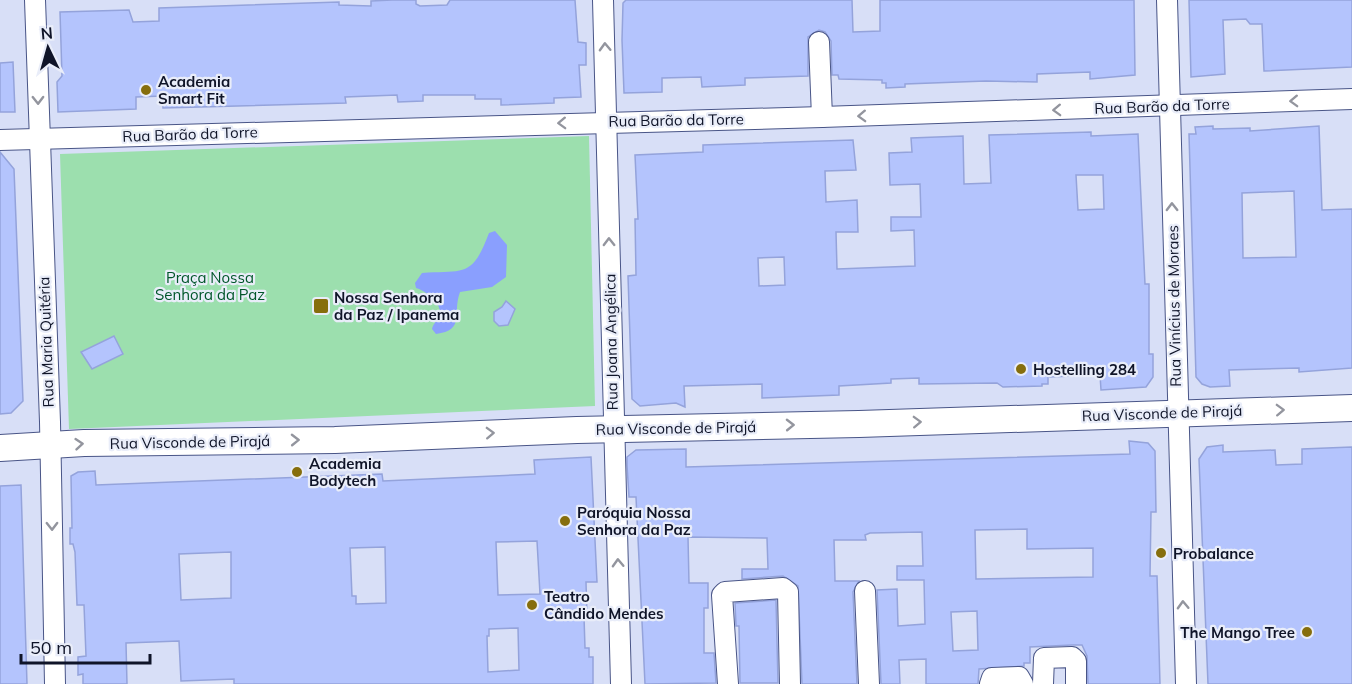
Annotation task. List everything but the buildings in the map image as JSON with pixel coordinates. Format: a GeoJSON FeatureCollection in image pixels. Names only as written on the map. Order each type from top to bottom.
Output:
{"type":"FeatureCollection","features":[{"type":"Feature","properties":{"kind":"main road","name":"Rua Visconde de Pirajá"},"geometry":{"type":"LineString","coordinates":[[0,448],[50,447],[84,443],[335,440],[613,429],[859,424],[1352,408]]}},
{"type":"Feature","properties":{"kind":"street","name":"Rua Maria Quitéria"},"geometry":{"type":"LineString","coordinates":[[35,0],[50,447],[55,684]]}},
{"type":"Feature","properties":{"kind":"street","name":"Rua Joana Angélica"},"geometry":{"type":"LineString","coordinates":[[603,0],[621,684]]}},
{"type":"Feature","properties":{"kind":"street","name":"Rua Vinícius de Moraes"},"geometry":{"type":"LineString","coordinates":[[1167,0],[1186,684]]}},
{"type":"Feature","properties":{"kind":"street"},"geometry":{"type":"LineString","coordinates":[[819,42],[822,117]]}},
{"type":"Feature","properties":{"kind":"street","name":"Rua Barão da Torre"},"geometry":{"type":"LineString","coordinates":[[0,140],[822,117],[1352,99]]}},
{"type":"Feature","properties":{"kind":"street"},"geometry":{"type":"LineString","coordinates":[[728,684],[722,595],[725,592],[783,588],[788,592],[790,684]]}},
{"type":"Feature","properties":{"kind":"street"},"geometry":{"type":"LineString","coordinates":[[865,591],[869,684]]}},
{"type":"Feature","properties":{"kind":"street"},"geometry":{"type":"LineString","coordinates":[[1043,684],[1044,658],[1072,657],[1076,661],[1076,684]]}},
{"type":"Feature","properties":{"kind":"street"},"geometry":{"type":"LineString","coordinates":[[990,684],[992,678],[1019,676],[1023,684]]}},
{"type":"Feature","properties":{"kind":"green space","name":"Praça Nossa Senhora da Paz"},"geometry":{"type":"Polygon","coordinates":[[[589,136],[595,406],[69,429],[60,154],[589,136]]]}},
{"type":"Feature","properties":{"kind":"water"},"geometry":{"type":"Polygon","coordinates":[[[495,231],[507,245],[506,277],[492,287],[460,292],[455,324],[451,329],[436,334],[432,329],[439,316],[439,307],[429,295],[416,288],[415,283],[422,273],[458,271],[472,265],[489,233],[495,231]]]}},
{"type":"Feature","properties":{"kind":"place","name":"Academia Smart Fit"},"geometry":{"type":"Point","coordinates":[146,90]}},
{"type":"Feature","properties":{"kind":"place","name":"Nossa Senhora da Paz / Ipanema"},"geometry":{"type":"Point","coordinates":[321,306]}},
{"type":"Feature","properties":{"kind":"place","name":"Hostelling 284"},"geometry":{"type":"Point","coordinates":[1021,369]}},
{"type":"Feature","properties":{"kind":"place","name":"Academia Bodytech"},"geometry":{"type":"Point","coordinates":[297,472]}},
{"type":"Feature","properties":{"kind":"place","name":"Paróquia Nossa Senhora da Paz"},"geometry":{"type":"Point","coordinates":[565,521]}},
{"type":"Feature","properties":{"kind":"place","name":"Probalance"},"geometry":{"type":"Point","coordinates":[1161,553]}},
{"type":"Feature","properties":{"kind":"place","name":"Teatro Cândido Mendes"},"geometry":{"type":"Point","coordinates":[532,605]}},
{"type":"Feature","properties":{"kind":"place","name":"The Mango Tree"},"geometry":{"type":"Point","coordinates":[1307,632]}}]}
